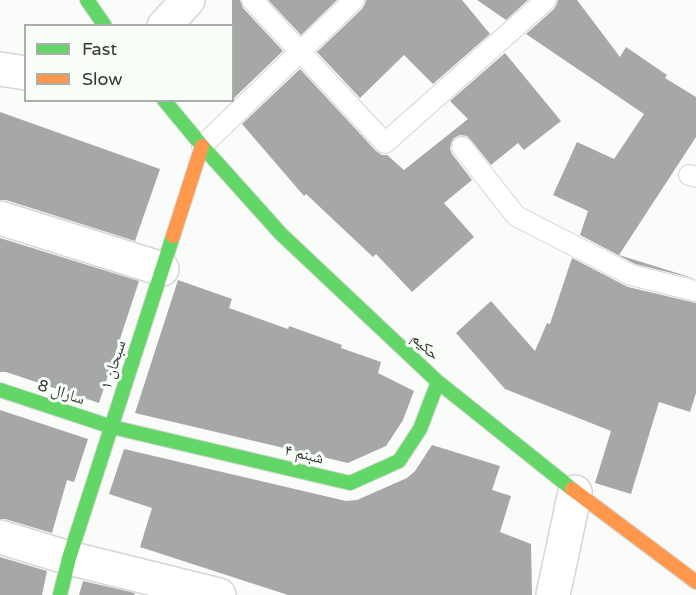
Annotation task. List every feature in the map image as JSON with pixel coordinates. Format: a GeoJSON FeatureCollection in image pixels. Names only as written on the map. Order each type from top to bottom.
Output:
{"type":"FeatureCollection","features":[{"type":"Feature","properties":{"kind":"street"},"geometry":{"type":"LineString","coordinates":[[87,0],[104,24]]}},
{"type":"Feature","properties":{"kind":"street"},"geometry":{"type":"LineString","coordinates":[[166,24],[188,0]]}},
{"type":"Feature","properties":{"kind":"street"},"geometry":{"type":"LineString","coordinates":[[0,69],[24,73]]}},
{"type":"Feature","properties":{"kind":"street","name":"حکیم"},"geometry":{"type":"LineString","coordinates":[[166,102],[202,147],[281,234],[438,382],[575,492],[696,582]]}},
{"type":"Feature","properties":{"kind":"street","name":"سبحان ۱"},"geometry":{"type":"LineString","coordinates":[[60,595],[69,558],[202,147]]}},
{"type":"Feature","properties":{"kind":"street"},"geometry":{"type":"LineString","coordinates":[[0,218],[162,269]]}},
{"type":"Feature","properties":{"kind":"street","name":"شبنم ۴"},"geometry":{"type":"LineString","coordinates":[[112,427],[350,483],[399,461],[420,429],[438,382]]}},
{"type":"Feature","properties":{"kind":"street","name":"سارال 8"},"geometry":{"type":"LineString","coordinates":[[0,390],[112,427]]}},
{"type":"Feature","properties":{"kind":"street"},"geometry":{"type":"LineString","coordinates":[[553,595],[575,492]]}},
{"type":"Feature","properties":{"kind":"street"},"geometry":{"type":"LineString","coordinates":[[0,537],[169,589],[219,595]]}},
{"type":"Feature","properties":{"kind":"lane"},"geometry":{"type":"LineString","coordinates":[[252,0],[385,143],[546,0]]}},
{"type":"Feature","properties":{"kind":"lane"},"geometry":{"type":"LineString","coordinates":[[202,147],[354,0]]}},
{"type":"Feature","properties":{"kind":"lane"},"geometry":{"type":"LineString","coordinates":[[462,147],[516,216],[631,275],[696,291]]}},
{"type":"Feature","properties":{"kind":"building"},"geometry":{"type":"Polygon","coordinates":[[[232,0],[240,0],[243,8],[283,51],[234,98],[234,24],[232,24],[232,0]]]}},
{"type":"Feature","properties":{"kind":"building"},"geometry":{"type":"Polygon","coordinates":[[[268,0],[337,0],[301,35],[268,0]]]}},
{"type":"Feature","properties":{"kind":"building"},"geometry":{"type":"Polygon","coordinates":[[[366,0],[462,0],[490,34],[433,84],[404,55],[360,98],[317,52],[362,9],[366,0]]]}},
{"type":"Feature","properties":{"kind":"building"},"geometry":{"type":"Polygon","coordinates":[[[477,0],[528,0],[506,20],[477,0]]]}},
{"type":"Feature","properties":{"kind":"building"},"geometry":{"type":"Polygon","coordinates":[[[558,0],[577,0],[620,57],[626,47],[667,75],[665,78],[696,97],[696,137],[619,255],[696,279],[635,264],[580,235],[588,211],[553,195],[577,142],[614,159],[644,114],[526,34],[554,9],[558,0]]]}},
{"type":"Feature","properties":{"kind":"building"},"geometry":{"type":"Polygon","coordinates":[[[505,53],[561,121],[524,150],[518,143],[491,165],[467,136],[460,135],[454,138],[450,149],[452,154],[472,180],[444,203],[474,237],[412,292],[376,254],[373,257],[306,194],[304,196],[242,124],[300,69],[376,151],[387,155],[404,170],[468,119],[450,101],[505,53]]]}},
{"type":"Feature","properties":{"kind":"building"},"geometry":{"type":"Polygon","coordinates":[[[0,112],[160,169],[135,241],[0,200],[0,112]]]}},
{"type":"Feature","properties":{"kind":"building"},"geometry":{"type":"Polygon","coordinates":[[[0,238],[139,281],[99,403],[0,372],[0,238]]]}},
{"type":"Feature","properties":{"kind":"building"},"geometry":{"type":"Polygon","coordinates":[[[572,258],[628,287],[696,303],[696,393],[690,412],[659,402],[631,494],[595,483],[611,431],[505,389],[456,333],[491,301],[535,351],[547,323],[550,324],[572,258]]]}},
{"type":"Feature","properties":{"kind":"building"},"geometry":{"type":"Polygon","coordinates":[[[178,280],[232,299],[229,308],[288,329],[289,326],[381,362],[378,373],[414,391],[403,420],[386,446],[348,463],[135,413],[178,280]]]}},
{"type":"Feature","properties":{"kind":"building"},"geometry":{"type":"Polygon","coordinates":[[[0,410],[88,439],[74,482],[67,480],[52,533],[0,519],[0,410]]]}},
{"type":"Feature","properties":{"kind":"building"},"geometry":{"type":"Polygon","coordinates":[[[432,445],[500,466],[492,490],[511,496],[500,532],[531,544],[532,595],[288,595],[140,547],[152,508],[109,494],[124,449],[346,501],[357,500],[407,478],[415,471],[432,445]]]}},
{"type":"Feature","properties":{"kind":"building"},"geometry":{"type":"Polygon","coordinates":[[[0,557],[47,571],[42,595],[0,595],[0,557]]]}},
{"type":"Feature","properties":{"kind":"building"},"geometry":{"type":"Polygon","coordinates":[[[83,581],[135,593],[134,595],[79,595],[83,581]]]}},
{"type":"Feature","properties":{"kind":"traffic: fast"},"geometry":{"type":"LineString","coordinates":[[87,0],[104,24]]}},
{"type":"Feature","properties":{"kind":"traffic: fast"},"geometry":{"type":"LineString","coordinates":[[166,102],[281,234],[438,382],[572,489]]}},
{"type":"Feature","properties":{"kind":"traffic: fast"},"geometry":{"type":"LineString","coordinates":[[60,595],[69,558],[173,236]]}},
{"type":"Feature","properties":{"kind":"traffic: fast"},"geometry":{"type":"LineString","coordinates":[[0,390],[112,427],[350,483],[399,461],[420,429],[438,382]]}},
{"type":"Feature","properties":{"kind":"traffic: slow"},"geometry":{"type":"LineString","coordinates":[[173,236],[202,146]]}},
{"type":"Feature","properties":{"kind":"traffic: slow"},"geometry":{"type":"LineString","coordinates":[[572,489],[696,582]]}}]}
